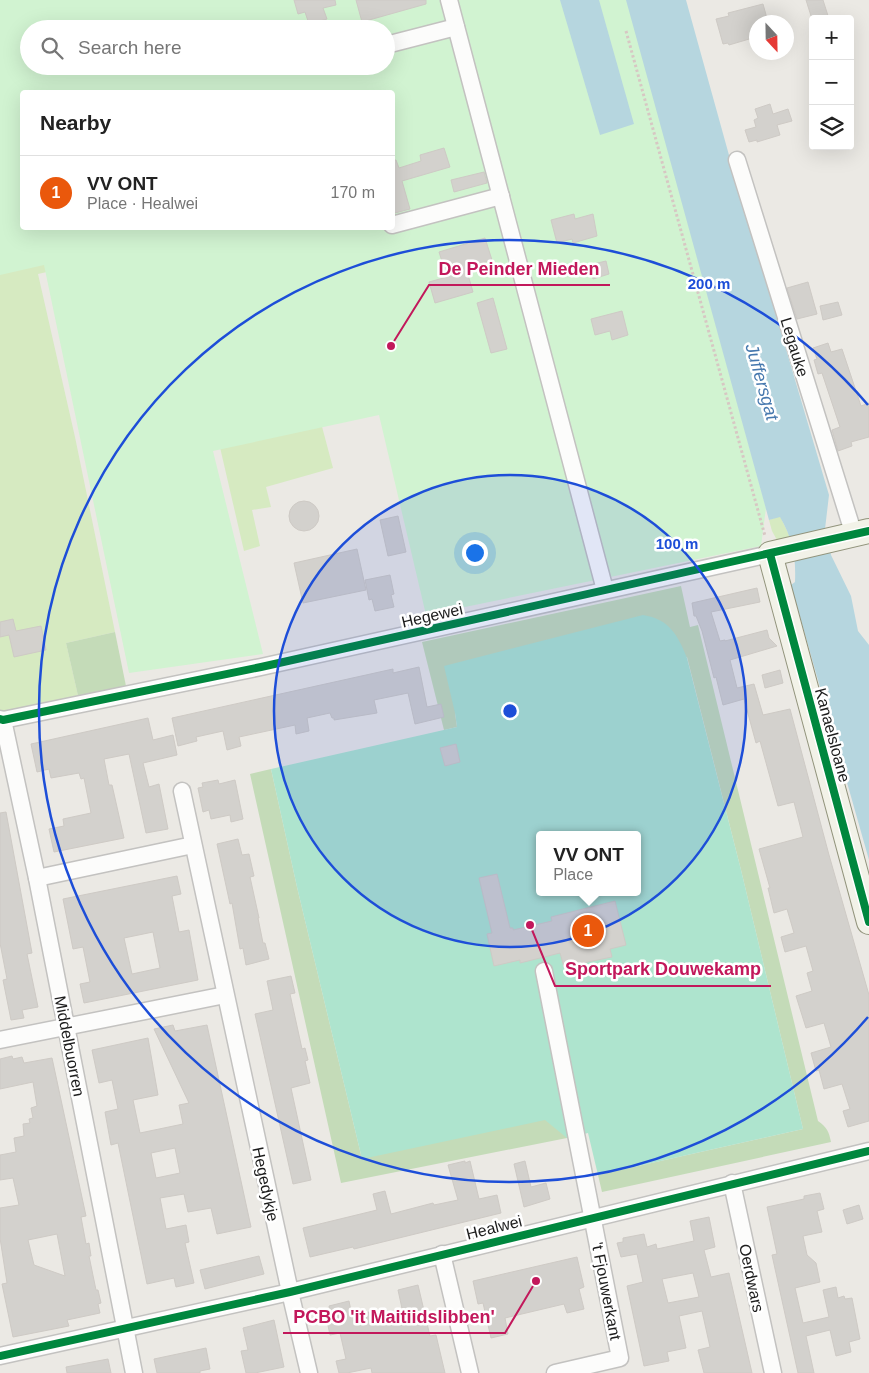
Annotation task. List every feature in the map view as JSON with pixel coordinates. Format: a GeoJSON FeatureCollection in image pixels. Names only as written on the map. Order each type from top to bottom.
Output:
{"type":"FeatureCollection","features":[{"type":"Feature","properties":{"kind":"street"},"geometry":{"type":"LineString","coordinates":[[449,0],[605,590]]}},
{"type":"Feature","properties":{"kind":"street"},"geometry":{"type":"LineString","coordinates":[[395,43],[456,27]]}},
{"type":"Feature","properties":{"kind":"street","name":"Legauke"},"geometry":{"type":"LineString","coordinates":[[737,160],[853,535]]}},
{"type":"Feature","properties":{"kind":"street"},"geometry":{"type":"LineString","coordinates":[[395,224],[501,196]]}},
{"type":"Feature","properties":{"kind":"street","name":"Hegewei"},"geometry":{"type":"LineString","coordinates":[[2,720],[262,667],[853,535]]}},
{"type":"Feature","properties":{"kind":"street","name":"Kanaelsloane"},"geometry":{"type":"LineString","coordinates":[[775,552],[869,922]]}},
{"type":"Feature","properties":{"kind":"street","name":"Middelbuorren"},"geometry":{"type":"LineString","coordinates":[[2,720],[37,878],[134,1373]]}},
{"type":"Feature","properties":{"kind":"street","name":"Hegedykje"},"geometry":{"type":"LineString","coordinates":[[182,791],[309,1373]]}},
{"type":"Feature","properties":{"kind":"street"},"geometry":{"type":"LineString","coordinates":[[37,878],[193,845]]}},
{"type":"Feature","properties":{"kind":"street"},"geometry":{"type":"LineString","coordinates":[[544,971],[593,1217]]}},
{"type":"Feature","properties":{"kind":"street"},"geometry":{"type":"LineString","coordinates":[[0,1040],[225,995]]}},
{"type":"Feature","properties":{"kind":"street","name":"Healwei"},"geometry":{"type":"LineString","coordinates":[[0,1356],[290,1292],[869,1151]]}},
{"type":"Feature","properties":{"kind":"street","name":"Oerdwars"},"geometry":{"type":"LineString","coordinates":[[732,1183],[773,1373]]}},
{"type":"Feature","properties":{"kind":"street","name":"'t Fjouwerkant"},"geometry":{"type":"LineString","coordinates":[[555,1373],[620,1358],[593,1217]]}},
{"type":"Feature","properties":{"kind":"street"},"geometry":{"type":"LineString","coordinates":[[442,1254],[470,1373]]}},
{"type":"Feature","properties":{"kind":"path"},"geometry":{"type":"LineString","coordinates":[[626,31],[775,552]]}},
{"type":"Feature","properties":{"kind":"green space"},"geometry":{"type":"Polygon","coordinates":[[[0,0],[20,20],[20,75],[27,75],[23,90],[20,90],[20,230],[36,230],[157,247],[38,274],[75,437],[115,632],[66,643],[79,700],[30,711],[0,712],[0,0]]]}},
{"type":"Feature","properties":{"kind":"green space"},"geometry":{"type":"Polygon","coordinates":[[[0,0],[627,0],[766,508],[761,546],[426,615],[379,415],[213,451],[263,654],[129,673],[44,265],[0,275],[0,0]]]}},
{"type":"Feature","properties":{"kind":"green space"},"geometry":{"type":"Polygon","coordinates":[[[320,419],[333,468],[266,487],[271,507],[252,510],[260,546],[244,551],[219,443],[320,419]]]}},
{"type":"Feature","properties":{"kind":"green space"},"geometry":{"type":"Polygon","coordinates":[[[780,516],[792,541],[778,542],[772,531],[769,520],[780,516]]]}},
{"type":"Feature","properties":{"kind":"green space"},"geometry":{"type":"Polygon","coordinates":[[[681,586],[690,627],[698,625],[818,1121],[824,1125],[831,1142],[602,1192],[598,1175],[803,1129],[741,870],[687,657],[455,713],[457,727],[444,730],[422,642],[681,586]]]}},
{"type":"Feature","properties":{"kind":"green space"},"geometry":{"type":"Polygon","coordinates":[[[643,615],[660,620],[671,629],[680,642],[687,658],[741,870],[803,1129],[598,1175],[588,1133],[567,1138],[545,1120],[362,1159],[271,769],[457,727],[444,666],[643,615]]]}},
{"type":"Feature","properties":{"kind":"green space"},"geometry":{"type":"Polygon","coordinates":[[[115,632],[127,691],[79,700],[66,643],[115,632]]]}},
{"type":"Feature","properties":{"kind":"green space"},"geometry":{"type":"Polygon","coordinates":[[[271,769],[362,1159],[532,978],[567,1138],[341,1183],[250,774],[271,769]]]}},
{"type":"Feature","properties":{"kind":"water"},"geometry":{"type":"Polygon","coordinates":[[[560,0],[599,0],[634,124],[600,135],[560,0]]]}},
{"type":"Feature","properties":{"kind":"water","name":"Juffersgat"},"geometry":{"type":"Polygon","coordinates":[[[626,0],[686,0],[732,166],[829,495],[825,529],[831,555],[851,596],[858,631],[869,645],[869,860],[791,585],[795,582],[795,572],[791,541],[780,517],[769,520],[626,0]]]}},
{"type":"Feature","properties":{"kind":"building"},"geometry":{"type":"Polygon","coordinates":[[[294,0],[335,0],[336,5],[323,8],[327,19],[308,20],[305,12],[298,14],[294,0]]]}},
{"type":"Feature","properties":{"kind":"building"},"geometry":{"type":"Polygon","coordinates":[[[356,0],[426,0],[426,4],[369,20],[361,20],[356,0]]]}},
{"type":"Feature","properties":{"kind":"building"},"geometry":{"type":"Polygon","coordinates":[[[806,0],[823,0],[828,15],[811,15],[806,0]]]}},
{"type":"Feature","properties":{"kind":"building"},"geometry":{"type":"Polygon","coordinates":[[[763,4],[766,15],[749,15],[749,39],[729,45],[728,43],[723,44],[716,19],[729,16],[728,13],[763,4]]]}},
{"type":"Feature","properties":{"kind":"building"},"geometry":{"type":"Polygon","coordinates":[[[770,104],[773,114],[788,109],[792,121],[777,125],[780,135],[757,142],[757,140],[749,142],[745,130],[756,127],[754,120],[758,118],[755,109],[770,104]]]}},
{"type":"Feature","properties":{"kind":"building"},"geometry":{"type":"Polygon","coordinates":[[[444,148],[450,167],[402,181],[410,209],[395,213],[395,160],[399,168],[421,161],[420,155],[444,148]]]}},
{"type":"Feature","properties":{"kind":"building"},"geometry":{"type":"Polygon","coordinates":[[[484,172],[487,183],[454,192],[451,180],[484,172]]]}},
{"type":"Feature","properties":{"kind":"building"},"geometry":{"type":"Polygon","coordinates":[[[574,214],[575,219],[593,214],[597,236],[573,243],[572,239],[557,243],[551,220],[574,214]]]}},
{"type":"Feature","properties":{"kind":"building"},"geometry":{"type":"Polygon","coordinates":[[[485,238],[492,260],[466,268],[473,292],[435,303],[429,282],[447,277],[439,252],[485,238]]]}},
{"type":"Feature","properties":{"kind":"building"},"geometry":{"type":"Polygon","coordinates":[[[606,261],[609,274],[593,279],[589,265],[606,261]]]}},
{"type":"Feature","properties":{"kind":"building"},"geometry":{"type":"Polygon","coordinates":[[[808,282],[817,314],[797,319],[787,288],[808,282]]]}},
{"type":"Feature","properties":{"kind":"building"},"geometry":{"type":"Polygon","coordinates":[[[493,298],[507,349],[491,353],[477,303],[493,298]]]}},
{"type":"Feature","properties":{"kind":"building"},"geometry":{"type":"Polygon","coordinates":[[[838,302],[842,315],[823,320],[820,306],[838,302]]]}},
{"type":"Feature","properties":{"kind":"building"},"geometry":{"type":"Polygon","coordinates":[[[622,311],[628,335],[612,340],[610,331],[595,335],[591,319],[622,311]]]}},
{"type":"Feature","properties":{"kind":"building"},"geometry":{"type":"Polygon","coordinates":[[[828,343],[831,352],[842,349],[861,406],[869,403],[869,437],[851,442],[852,446],[838,451],[832,430],[840,427],[822,373],[818,374],[814,360],[817,359],[813,348],[828,343]]]}},
{"type":"Feature","properties":{"kind":"building"},"geometry":{"type":"Polygon","coordinates":[[[304,501],[310,502],[318,510],[318,522],[310,530],[304,531],[298,530],[290,522],[289,516],[290,510],[298,502],[304,501]]]}},
{"type":"Feature","properties":{"kind":"building"},"geometry":{"type":"Polygon","coordinates":[[[398,516],[406,552],[388,556],[380,520],[398,516]]]}},
{"type":"Feature","properties":{"kind":"building"},"geometry":{"type":"Polygon","coordinates":[[[357,549],[366,590],[303,603],[294,563],[357,549]]]}},
{"type":"Feature","properties":{"kind":"building"},"geometry":{"type":"Polygon","coordinates":[[[390,575],[394,594],[391,595],[394,607],[375,611],[372,599],[369,600],[365,580],[390,575]]]}},
{"type":"Feature","properties":{"kind":"building"},"geometry":{"type":"Polygon","coordinates":[[[757,588],[760,602],[711,612],[720,641],[767,630],[769,638],[777,646],[730,660],[737,688],[754,684],[763,715],[790,709],[869,995],[869,1121],[848,1127],[843,1111],[850,1109],[842,1084],[824,1089],[819,1070],[816,1071],[811,1053],[831,1047],[824,1023],[806,1028],[796,996],[812,991],[807,973],[813,971],[806,946],[785,952],[781,937],[794,933],[787,909],[774,913],[768,888],[770,888],[759,849],[803,837],[794,802],[778,806],[760,741],[756,743],[744,699],[723,705],[702,631],[696,616],[694,616],[692,603],[757,588]]]}},
{"type":"Feature","properties":{"kind":"building"},"geometry":{"type":"Polygon","coordinates":[[[13,619],[16,631],[41,626],[46,650],[14,657],[9,635],[0,637],[0,622],[13,619]]]}},
{"type":"Feature","properties":{"kind":"building"},"geometry":{"type":"Polygon","coordinates":[[[419,667],[427,707],[441,704],[444,717],[415,724],[408,693],[374,700],[377,713],[334,720],[330,713],[307,718],[309,731],[296,734],[295,725],[239,737],[241,746],[227,750],[223,731],[196,737],[197,741],[178,746],[172,718],[393,669],[393,673],[419,667]]]}},
{"type":"Feature","properties":{"kind":"building"},"geometry":{"type":"Polygon","coordinates":[[[780,670],[783,683],[765,688],[762,675],[780,670]]]}},
{"type":"Feature","properties":{"kind":"building"},"geometry":{"type":"Polygon","coordinates":[[[148,718],[153,740],[173,735],[177,755],[143,763],[149,787],[159,784],[168,829],[146,833],[129,754],[104,759],[109,785],[112,785],[124,838],[54,852],[49,829],[64,826],[63,819],[91,813],[84,778],[81,779],[79,773],[51,778],[49,769],[37,772],[31,744],[148,718]]]}},
{"type":"Feature","properties":{"kind":"building"},"geometry":{"type":"Polygon","coordinates":[[[456,744],[460,762],[445,766],[440,748],[456,744]]]}},
{"type":"Feature","properties":{"kind":"building"},"geometry":{"type":"Polygon","coordinates":[[[218,780],[219,784],[235,780],[243,819],[231,822],[230,815],[211,819],[209,810],[203,812],[198,788],[203,787],[202,783],[218,780]]]}},
{"type":"Feature","properties":{"kind":"building"},"geometry":{"type":"Polygon","coordinates":[[[6,812],[32,953],[27,954],[38,1007],[22,1010],[24,1018],[11,1020],[3,980],[7,979],[0,943],[0,813],[6,812]]]}},
{"type":"Feature","properties":{"kind":"building"},"geometry":{"type":"Polygon","coordinates":[[[238,839],[242,855],[249,854],[254,876],[250,877],[263,943],[265,943],[269,959],[246,965],[243,948],[240,949],[232,903],[230,904],[217,844],[238,839]]]}},
{"type":"Feature","properties":{"kind":"building"},"geometry":{"type":"Polygon","coordinates":[[[497,874],[510,928],[513,928],[513,930],[552,921],[551,917],[615,901],[626,945],[610,949],[612,957],[564,967],[560,953],[520,963],[520,960],[494,966],[487,934],[492,933],[479,878],[497,874]]]}},
{"type":"Feature","properties":{"kind":"building"},"geometry":{"type":"Polygon","coordinates":[[[177,876],[181,894],[172,896],[179,932],[189,930],[198,980],[84,1003],[80,984],[90,982],[83,947],[73,949],[63,899],[177,876]],[[153,932],[124,938],[132,974],[160,968],[153,932]]]}},
{"type":"Feature","properties":{"kind":"building"},"geometry":{"type":"Polygon","coordinates":[[[291,976],[295,993],[290,994],[302,1049],[305,1048],[308,1060],[305,1061],[310,1083],[291,1088],[311,1180],[293,1184],[255,1014],[273,1010],[267,981],[291,976]]]}},
{"type":"Feature","properties":{"kind":"building"},"geometry":{"type":"Polygon","coordinates":[[[173,1025],[175,1031],[207,1025],[251,1227],[217,1234],[211,1208],[188,1212],[184,1194],[160,1198],[166,1229],[186,1225],[189,1242],[185,1243],[194,1283],[176,1287],[174,1278],[147,1284],[118,1143],[111,1145],[105,1112],[118,1109],[112,1080],[99,1083],[92,1050],[148,1038],[158,1095],[133,1100],[140,1133],[183,1124],[179,1105],[189,1103],[154,1029],[173,1025]],[[175,1148],[151,1153],[156,1178],[180,1173],[175,1148]]]}},
{"type":"Feature","properties":{"kind":"building"},"geometry":{"type":"Polygon","coordinates":[[[12,1056],[13,1059],[22,1057],[24,1063],[52,1058],[86,1216],[81,1217],[86,1244],[89,1243],[91,1256],[89,1256],[96,1290],[98,1290],[101,1303],[98,1304],[100,1313],[67,1320],[69,1326],[13,1337],[2,1284],[7,1283],[0,1238],[0,1208],[19,1205],[13,1178],[0,1180],[0,1155],[16,1152],[14,1138],[24,1136],[23,1124],[30,1123],[29,1119],[33,1118],[31,1108],[37,1106],[33,1082],[0,1089],[0,1059],[12,1056]],[[57,1234],[28,1240],[34,1265],[65,1276],[57,1234]]]}},
{"type":"Feature","properties":{"kind":"building"},"geometry":{"type":"Polygon","coordinates":[[[465,1161],[465,1163],[470,1161],[479,1199],[497,1195],[501,1213],[354,1249],[353,1247],[310,1257],[303,1228],[377,1210],[373,1194],[385,1191],[391,1214],[433,1203],[434,1205],[458,1200],[448,1165],[465,1161]]]}},
{"type":"Feature","properties":{"kind":"building"},"geometry":{"type":"Polygon","coordinates":[[[525,1161],[531,1187],[546,1183],[550,1199],[524,1207],[514,1164],[525,1161]]]}},
{"type":"Feature","properties":{"kind":"building"},"geometry":{"type":"Polygon","coordinates":[[[820,1193],[824,1209],[817,1211],[822,1232],[803,1236],[807,1255],[816,1263],[820,1282],[795,1288],[803,1323],[829,1317],[823,1290],[836,1287],[838,1298],[844,1296],[845,1299],[852,1298],[860,1339],[849,1342],[851,1352],[836,1356],[830,1330],[806,1336],[814,1373],[798,1373],[772,1255],[777,1254],[767,1207],[804,1199],[804,1196],[820,1193]]]}},
{"type":"Feature","properties":{"kind":"building"},"geometry":{"type":"Polygon","coordinates":[[[859,1205],[863,1219],[847,1224],[843,1210],[859,1205]]]}},
{"type":"Feature","properties":{"kind":"building"},"geometry":{"type":"Polygon","coordinates":[[[709,1217],[715,1247],[704,1250],[711,1277],[729,1273],[752,1373],[704,1373],[698,1350],[710,1347],[702,1311],[679,1316],[686,1348],[667,1352],[669,1361],[644,1366],[627,1286],[643,1282],[637,1254],[621,1257],[617,1243],[623,1242],[623,1238],[644,1234],[647,1247],[656,1244],[657,1249],[694,1241],[690,1221],[709,1217]],[[693,1273],[662,1279],[668,1303],[699,1297],[693,1273]]]}},
{"type":"Feature","properties":{"kind":"building"},"geometry":{"type":"Polygon","coordinates":[[[259,1256],[264,1274],[205,1289],[200,1270],[259,1256]]]}},
{"type":"Feature","properties":{"kind":"building"},"geometry":{"type":"Polygon","coordinates":[[[577,1257],[584,1287],[579,1289],[584,1309],[567,1313],[564,1304],[505,1318],[508,1334],[491,1338],[483,1303],[478,1304],[473,1281],[577,1257]]]}},
{"type":"Feature","properties":{"kind":"building"},"geometry":{"type":"Polygon","coordinates":[[[418,1285],[430,1336],[436,1335],[445,1373],[372,1373],[371,1368],[339,1373],[336,1361],[346,1359],[340,1333],[330,1335],[326,1316],[331,1315],[329,1306],[349,1301],[352,1316],[369,1312],[370,1320],[403,1313],[398,1290],[418,1285]]]}},
{"type":"Feature","properties":{"kind":"building"},"geometry":{"type":"Polygon","coordinates":[[[274,1320],[284,1367],[246,1373],[241,1351],[248,1350],[243,1328],[274,1320]]]}},
{"type":"Feature","properties":{"kind":"building"},"geometry":{"type":"Polygon","coordinates":[[[206,1348],[210,1369],[200,1371],[200,1373],[157,1373],[154,1359],[206,1348]]]}},
{"type":"Feature","properties":{"kind":"building"},"geometry":{"type":"Polygon","coordinates":[[[108,1359],[111,1373],[67,1373],[66,1367],[108,1359]]]}},
{"type":"Feature","properties":{"kind":"cycle path"},"geometry":{"type":"LineString","coordinates":[[0,719],[3,720],[261,667],[869,531]]}},
{"type":"Feature","properties":{"kind":"cycle path"},"geometry":{"type":"LineString","coordinates":[[770,554],[869,922]]}},
{"type":"Feature","properties":{"kind":"cycle path"},"geometry":{"type":"LineString","coordinates":[[0,1356],[290,1292],[869,1151]]}},
{"type":"Feature","properties":{"kind":"place","name":"De Peinder Mieden"},"geometry":{"type":"Point","coordinates":[391,346]}},
{"type":"Feature","properties":{"kind":"place","name":"Sportpark Douwekamp"},"geometry":{"type":"Point","coordinates":[530,925]}},
{"type":"Feature","properties":{"kind":"place","name":"VV ONT"},"geometry":{"type":"Point","coordinates":[588,931]}},
{"type":"Feature","properties":{"kind":"place","name":"PCBO 'it Maitiidslibben'"},"geometry":{"type":"Point","coordinates":[536,1281]}}]}
